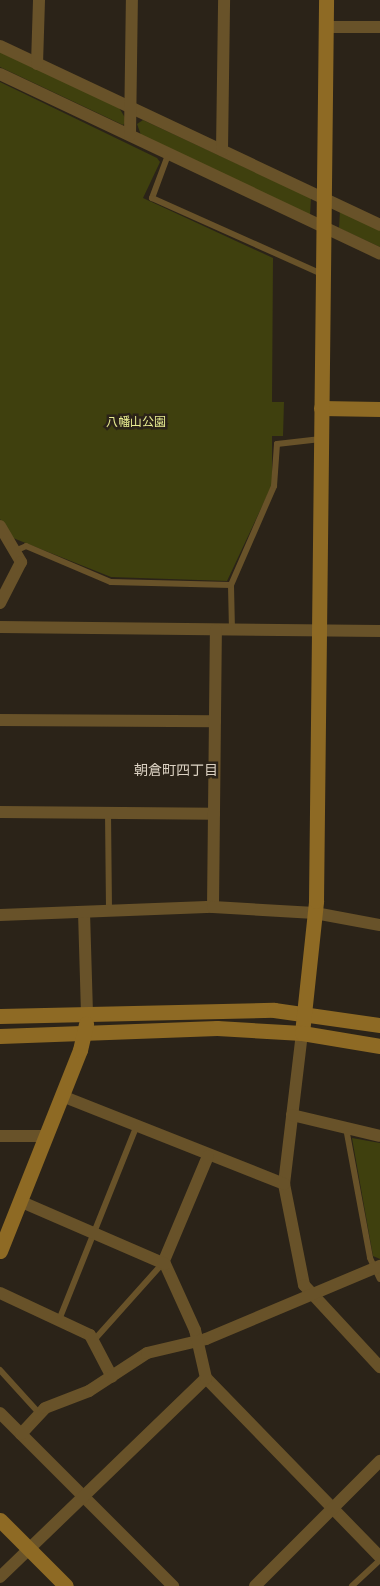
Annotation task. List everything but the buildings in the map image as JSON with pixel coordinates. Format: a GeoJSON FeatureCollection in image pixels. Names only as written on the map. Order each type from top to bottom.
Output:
{"type":"FeatureCollection","features":[{"type":"Feature","properties":{"kind":"street"},"geometry":{"type":"LineString","coordinates":[[37,64],[39,0]]}},
{"type":"Feature","properties":{"kind":"street"},"geometry":{"type":"LineString","coordinates":[[130,135],[132,0]]}},
{"type":"Feature","properties":{"kind":"street"},"geometry":{"type":"LineString","coordinates":[[222,150],[224,0]]}},
{"type":"Feature","properties":{"kind":"street"},"geometry":{"type":"LineString","coordinates":[[326,0],[320,630],[315,913],[284,1184],[304,1285],[310,1294],[380,1367]]}},
{"type":"Feature","properties":{"kind":"street"},"geometry":{"type":"LineString","coordinates":[[326,27],[380,27]]}},
{"type":"Feature","properties":{"kind":"street"},"geometry":{"type":"LineString","coordinates":[[0,46],[380,225]]}},
{"type":"Feature","properties":{"kind":"street"},"geometry":{"type":"LineString","coordinates":[[0,74],[380,254]]}},
{"type":"Feature","properties":{"kind":"street"},"geometry":{"type":"LineString","coordinates":[[321,408],[380,409]]}},
{"type":"Feature","properties":{"kind":"street"},"geometry":{"type":"LineString","coordinates":[[0,526],[15,551],[20,566],[0,603]]}},
{"type":"Feature","properties":{"kind":"street"},"geometry":{"type":"LineString","coordinates":[[0,627],[380,631]]}},
{"type":"Feature","properties":{"kind":"street"},"geometry":{"type":"LineString","coordinates":[[213,907],[216,630]]}},
{"type":"Feature","properties":{"kind":"street"},"geometry":{"type":"LineString","coordinates":[[0,720],[215,721]]}},
{"type":"Feature","properties":{"kind":"street"},"geometry":{"type":"LineString","coordinates":[[0,812],[214,814]]}},
{"type":"Feature","properties":{"kind":"street"},"geometry":{"type":"LineString","coordinates":[[0,915],[213,907],[315,913],[380,925]]}},
{"type":"Feature","properties":{"kind":"street"},"geometry":{"type":"LineString","coordinates":[[0,1251],[22,1202],[84,1032],[87,1013],[84,912]]}},
{"type":"Feature","properties":{"kind":"street"},"geometry":{"type":"LineString","coordinates":[[0,1016],[218,1008],[305,1012],[380,1026]]}},
{"type":"Feature","properties":{"kind":"street"},"geometry":{"type":"LineString","coordinates":[[0,1036],[217,1028],[302,1033],[380,1046]]}},
{"type":"Feature","properties":{"kind":"street"},"geometry":{"type":"LineString","coordinates":[[62,1096],[208,1156],[284,1184]]}},
{"type":"Feature","properties":{"kind":"street"},"geometry":{"type":"LineString","coordinates":[[292,1115],[380,1136]]}},
{"type":"Feature","properties":{"kind":"street"},"geometry":{"type":"LineString","coordinates":[[0,1136],[47,1136]]}},
{"type":"Feature","properties":{"kind":"street"},"geometry":{"type":"LineString","coordinates":[[163,1263],[208,1156]]}},
{"type":"Feature","properties":{"kind":"street"},"geometry":{"type":"LineString","coordinates":[[22,1202],[163,1263],[198,1341],[206,1378],[380,1558]]}},
{"type":"Feature","properties":{"kind":"street"},"geometry":{"type":"LineString","coordinates":[[21,1434],[39,1413],[112,1377],[147,1353],[198,1341],[310,1294],[377,1271]]}},
{"type":"Feature","properties":{"kind":"street"},"geometry":{"type":"LineString","coordinates":[[0,1293],[95,1339],[112,1377]]}},
{"type":"Feature","properties":{"kind":"street"},"geometry":{"type":"LineString","coordinates":[[0,1577],[206,1378]]}},
{"type":"Feature","properties":{"kind":"street"},"geometry":{"type":"LineString","coordinates":[[0,1413],[173,1586]]}},
{"type":"Feature","properties":{"kind":"street"},"geometry":{"type":"LineString","coordinates":[[255,1586],[380,1461]]}},
{"type":"Feature","properties":{"kind":"street"},"geometry":{"type":"LineString","coordinates":[[0,1520],[66,1586]]}},
{"type":"Feature","properties":{"kind":"lane"},"geometry":{"type":"LineString","coordinates":[[168,155],[152,198],[312,273],[323,274]]}},
{"type":"Feature","properties":{"kind":"lane"},"geometry":{"type":"LineString","coordinates":[[232,630],[231,585],[274,486],[277,444],[321,439]]}},
{"type":"Feature","properties":{"kind":"lane"},"geometry":{"type":"LineString","coordinates":[[15,551],[26,546],[111,582],[231,585]]}},
{"type":"Feature","properties":{"kind":"lane"},"geometry":{"type":"LineString","coordinates":[[108,813],[109,911]]}},
{"type":"Feature","properties":{"kind":"lane"},"geometry":{"type":"LineString","coordinates":[[59,1320],[96,1233],[136,1126]]}},
{"type":"Feature","properties":{"kind":"lane"},"geometry":{"type":"LineString","coordinates":[[346,1128],[377,1271]]}},
{"type":"Feature","properties":{"kind":"lane"},"geometry":{"type":"LineString","coordinates":[[95,1339],[163,1263]]}},
{"type":"Feature","properties":{"kind":"lane"},"geometry":{"type":"LineString","coordinates":[[0,1370],[39,1413]]}},
{"type":"Feature","properties":{"kind":"lane"},"geometry":{"type":"LineString","coordinates":[[352,1586],[380,1558]]}},
{"type":"Feature","properties":{"kind":"lane"},"geometry":{"type":"LineString","coordinates":[[0,1581],[4,1586]]}},
{"type":"Feature","properties":{"kind":"green space"},"geometry":{"type":"Polygon","coordinates":[[[0,52],[118,106],[127,121],[123,125],[0,67],[0,52]]]}},
{"type":"Feature","properties":{"kind":"green space","name":"八幡山公園"},"geometry":{"type":"Polygon","coordinates":[[[0,82],[157,158],[160,162],[143,198],[273,258],[272,402],[284,402],[283,436],[272,436],[272,485],[227,581],[111,577],[13,538],[0,519],[0,82]]]}},
{"type":"Feature","properties":{"kind":"green space"},"geometry":{"type":"Polygon","coordinates":[[[143,120],[311,198],[310,215],[141,135],[137,124],[143,120]]]}},
{"type":"Feature","properties":{"kind":"green space"},"geometry":{"type":"Polygon","coordinates":[[[340,211],[380,230],[380,247],[339,228],[340,211]]]}},
{"type":"Feature","properties":{"kind":"green space"},"geometry":{"type":"Polygon","coordinates":[[[352,1138],[380,1143],[380,1259],[373,1256],[352,1138]]]}},
{"type":"Feature","properties":{"kind":"district","name":"朝倉町四丁目"},"geometry":{"type":"Point","coordinates":[176,770]}}]}
